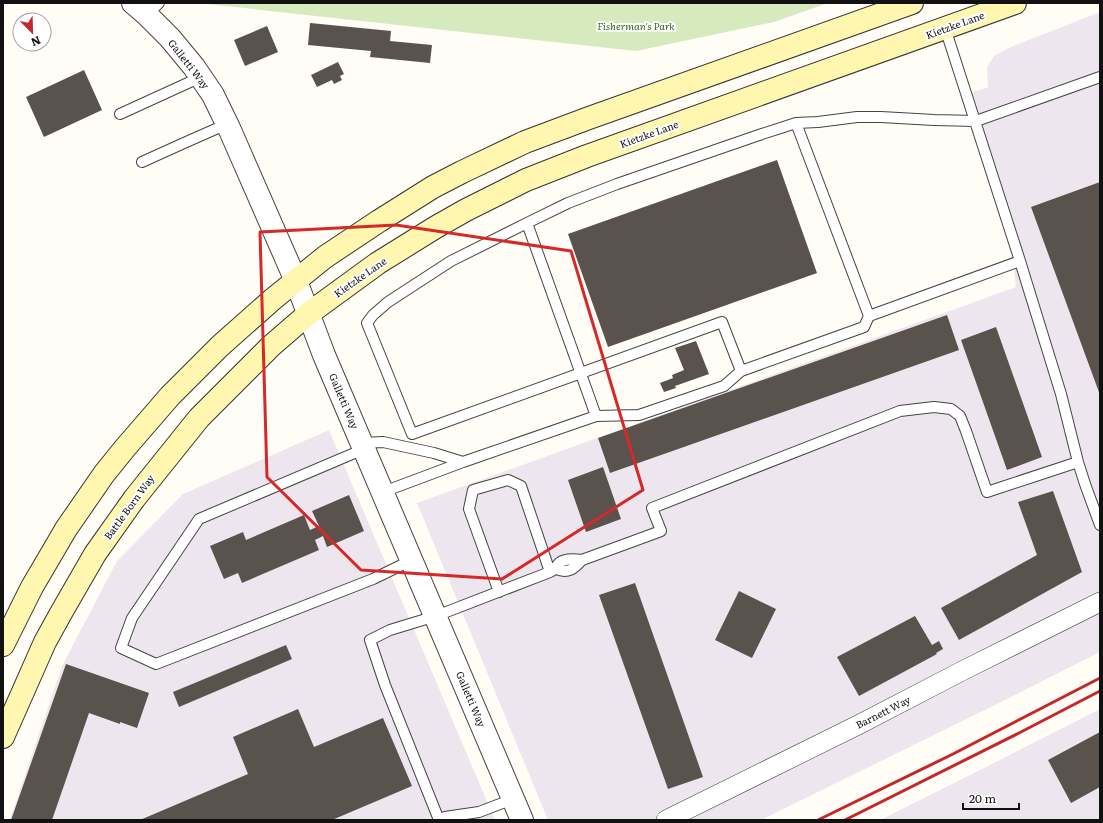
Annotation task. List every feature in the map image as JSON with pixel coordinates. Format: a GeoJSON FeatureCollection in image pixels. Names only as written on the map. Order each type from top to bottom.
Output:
{"type":"FeatureCollection","features":[{"type":"Feature","properties":{"kind":"main road"},"geometry":{"type":"LineString","coordinates":[[4,643],[32,587],[66,529],[104,474],[125,448],[170,396],[195,370],[246,322],[325,257],[433,187],[525,142],[912,3]]}},
{"type":"Feature","properties":{"kind":"main road","name":"Kietzke Lane"},"geometry":{"type":"LineString","coordinates":[[308,314],[378,263],[436,227],[526,180],[588,156],[1015,3]]}},
{"type":"Feature","properties":{"kind":"main road","name":"Battle Born Way"},"geometry":{"type":"LineString","coordinates":[[3,737],[35,665],[61,613],[95,554],[134,499],[199,418],[271,346],[308,314]]}},
{"type":"Feature","properties":{"kind":"street","name":"Galletti Way"},"geometry":{"type":"LineString","coordinates":[[146,7],[201,77],[213,96],[227,124],[296,281],[308,314],[382,492],[522,820]]}},
{"type":"Feature","properties":{"kind":"street","name":"Barnett Way"},"geometry":{"type":"LineString","coordinates":[[666,820],[860,724],[1100,602]]}},
{"type":"Feature","properties":{"kind":"lane"},"geometry":{"type":"LineString","coordinates":[[945,28],[976,121],[1061,394],[1078,462],[1100,525]]}},
{"type":"Feature","properties":{"kind":"lane"},"geometry":{"type":"LineString","coordinates":[[120,114],[201,77]]}},
{"type":"Feature","properties":{"kind":"lane"},"geometry":{"type":"LineString","coordinates":[[741,371],[722,322],[412,434],[367,323],[373,315],[388,302],[451,261],[568,203],[759,134],[796,123],[858,117],[976,121],[1100,77]]}},
{"type":"Feature","properties":{"kind":"lane"},"geometry":{"type":"LineString","coordinates":[[796,123],[870,316]]}},
{"type":"Feature","properties":{"kind":"lane"},"geometry":{"type":"LineString","coordinates":[[142,162],[227,124]]}},
{"type":"Feature","properties":{"kind":"lane"},"geometry":{"type":"LineString","coordinates":[[527,223],[582,373],[596,416]]}},
{"type":"Feature","properties":{"kind":"lane"},"geometry":{"type":"LineString","coordinates":[[382,492],[596,416],[639,415],[724,386],[741,371],[864,327],[870,316],[1020,261]]}},
{"type":"Feature","properties":{"kind":"lane"},"geometry":{"type":"LineString","coordinates":[[513,799],[479,812],[445,817],[439,820],[370,640],[390,630],[436,616],[553,570],[563,572],[575,568],[582,560],[661,531],[652,508],[900,411],[934,407],[951,409],[960,416],[987,492],[1078,462]]}},
{"type":"Feature","properties":{"kind":"lane"},"geometry":{"type":"LineString","coordinates":[[412,560],[373,579],[156,664],[121,648],[132,618],[198,519],[363,446],[382,442],[434,453],[463,462]]}},
{"type":"Feature","properties":{"kind":"lane"},"geometry":{"type":"LineString","coordinates":[[499,592],[469,509],[473,490],[508,480],[520,486],[553,570]]}},
{"type":"Feature","properties":{"kind":"highlighted area"},"geometry":{"type":"Polygon","coordinates":[[[396,225],[571,251],[643,490],[502,579],[361,570],[267,477],[260,232],[396,225]]]}},
{"type":"Feature","properties":{"kind":"shaded area"},"geometry":{"type":"Polygon","coordinates":[[[1100,12],[1100,652],[761,820],[548,820],[417,503],[1016,287],[1010,232],[967,94],[988,87],[987,67],[994,56],[1011,47],[1100,12]]]}},
{"type":"Feature","properties":{"kind":"shaded area"},"geometry":{"type":"Polygon","coordinates":[[[329,430],[495,820],[10,820],[62,666],[117,561],[183,494],[329,430]]]}},
{"type":"Feature","properties":{"kind":"shaded area"},"geometry":{"type":"Polygon","coordinates":[[[1100,709],[1100,820],[880,820],[982,769],[1100,709]]]}},
{"type":"Feature","properties":{"kind":"green space","name":"Fisherman's Park"},"geometry":{"type":"Polygon","coordinates":[[[198,3],[828,3],[774,22],[636,51],[198,3]]]}},
{"type":"Feature","properties":{"kind":"building"},"geometry":{"type":"Polygon","coordinates":[[[310,23],[391,31],[390,41],[432,45],[430,63],[370,57],[371,51],[308,45],[310,23]]]}},
{"type":"Feature","properties":{"kind":"building"},"geometry":{"type":"Polygon","coordinates":[[[267,26],[278,52],[245,66],[234,40],[267,26]]]}},
{"type":"Feature","properties":{"kind":"building"},"geometry":{"type":"Polygon","coordinates":[[[338,62],[344,74],[340,76],[342,80],[334,84],[332,80],[317,87],[311,75],[338,62]]]}},
{"type":"Feature","properties":{"kind":"building"},"geometry":{"type":"Polygon","coordinates":[[[84,70],[102,110],[44,137],[26,97],[84,70]]]}},
{"type":"Feature","properties":{"kind":"building"},"geometry":{"type":"Polygon","coordinates":[[[777,160],[817,273],[608,347],[568,234],[777,160]]]}},
{"type":"Feature","properties":{"kind":"building"},"geometry":{"type":"Polygon","coordinates":[[[1100,182],[1100,395],[1031,207],[1100,182]]]}},
{"type":"Feature","properties":{"kind":"building"},"geometry":{"type":"Polygon","coordinates":[[[947,315],[959,350],[610,473],[598,438],[947,315]]]}},
{"type":"Feature","properties":{"kind":"building"},"geometry":{"type":"Polygon","coordinates":[[[996,327],[1042,457],[1007,470],[961,340],[996,327]]]}},
{"type":"Feature","properties":{"kind":"building"},"geometry":{"type":"Polygon","coordinates":[[[696,341],[709,374],[675,386],[676,388],[664,392],[660,383],[673,378],[672,375],[684,370],[675,348],[696,341]]]}},
{"type":"Feature","properties":{"kind":"building"},"geometry":{"type":"Polygon","coordinates":[[[603,467],[621,519],[586,532],[568,480],[603,467]]]}},
{"type":"Feature","properties":{"kind":"building"},"geometry":{"type":"Polygon","coordinates":[[[1053,491],[1082,572],[959,640],[941,608],[1037,555],[1018,502],[1053,491]]]}},
{"type":"Feature","properties":{"kind":"building"},"geometry":{"type":"Polygon","coordinates":[[[349,495],[364,531],[327,547],[323,536],[315,540],[319,550],[242,583],[238,573],[224,579],[210,546],[243,532],[246,540],[304,515],[310,530],[319,526],[312,511],[349,495]]]}},
{"type":"Feature","properties":{"kind":"building"},"geometry":{"type":"Polygon","coordinates":[[[635,583],[703,777],[668,789],[599,595],[635,583]]]}},
{"type":"Feature","properties":{"kind":"building"},"geometry":{"type":"Polygon","coordinates":[[[739,591],[776,609],[752,658],[715,640],[739,591]]]}},
{"type":"Feature","properties":{"kind":"building"},"geometry":{"type":"Polygon","coordinates":[[[915,616],[932,645],[939,641],[943,649],[936,653],[937,654],[859,696],[837,657],[915,616]]]}},
{"type":"Feature","properties":{"kind":"building"},"geometry":{"type":"Polygon","coordinates":[[[286,645],[292,659],[179,707],[173,692],[286,645]]]}},
{"type":"Feature","properties":{"kind":"building"},"geometry":{"type":"Polygon","coordinates":[[[66,664],[149,693],[137,728],[120,722],[120,724],[89,713],[52,820],[11,820],[66,664]]]}},
{"type":"Feature","properties":{"kind":"building"},"geometry":{"type":"Polygon","coordinates":[[[298,709],[314,747],[383,718],[412,786],[332,820],[140,820],[248,774],[233,737],[298,709]]]}},
{"type":"Feature","properties":{"kind":"building"},"geometry":{"type":"Polygon","coordinates":[[[1100,732],[1100,787],[1071,803],[1048,760],[1100,732]]]}},
{"type":"Feature","properties":{"kind":"railway"},"geometry":{"type":"LineString","coordinates":[[818,820],[953,754],[1100,678]]}},
{"type":"Feature","properties":{"kind":"railway"},"geometry":{"type":"LineString","coordinates":[[845,820],[1100,691]]}}]}
